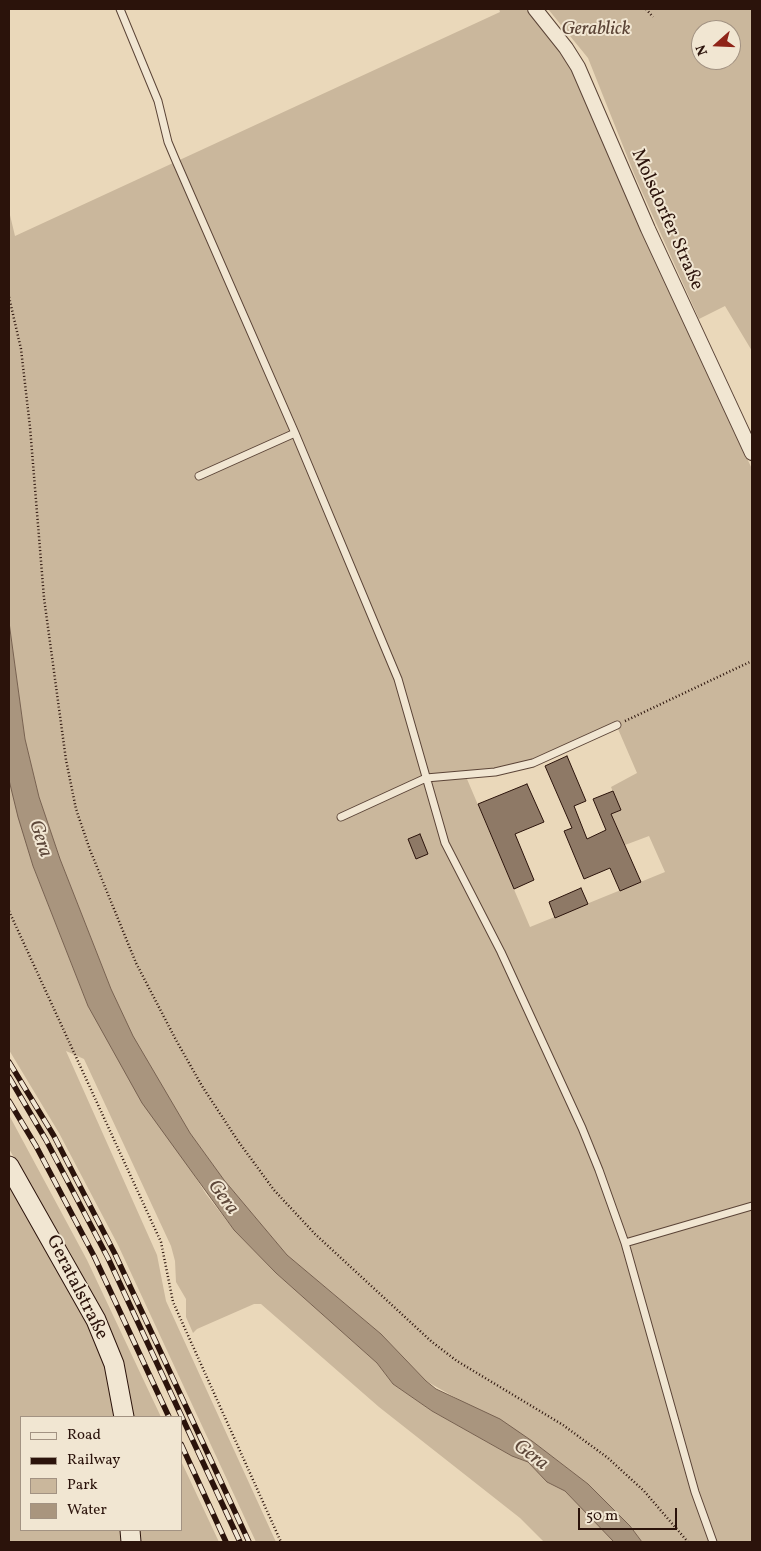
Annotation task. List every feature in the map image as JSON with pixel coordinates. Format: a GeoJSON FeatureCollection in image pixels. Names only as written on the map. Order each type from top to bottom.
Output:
{"type":"FeatureCollection","features":[{"type":"Feature","properties":{"kind":"street","name":"Molsdorfer Straße"},"geometry":{"type":"LineString","coordinates":[[535,9],[578,67],[648,230],[752,453]]}},
{"type":"Feature","properties":{"kind":"street","name":"Geratalstraße"},"geometry":{"type":"LineString","coordinates":[[9,1166],[96,1320],[114,1364],[124,1416]]}},
{"type":"Feature","properties":{"kind":"lane"},"geometry":{"type":"LineString","coordinates":[[120,9],[158,101],[171,148],[295,433],[398,679],[434,813],[445,843],[501,952],[582,1128],[625,1243],[695,1492],[712,1542]]}},
{"type":"Feature","properties":{"kind":"lane"},"geometry":{"type":"LineString","coordinates":[[199,476],[295,433]]}},
{"type":"Feature","properties":{"kind":"lane"},"geometry":{"type":"LineString","coordinates":[[341,817],[426,778],[495,772],[533,763],[617,725]]}},
{"type":"Feature","properties":{"kind":"lane"},"geometry":{"type":"LineString","coordinates":[[625,1243],[752,1206]]}},
{"type":"Feature","properties":{"kind":"path"},"geometry":{"type":"LineString","coordinates":[[646,9],[653,17]]}},
{"type":"Feature","properties":{"kind":"path"},"geometry":{"type":"LineString","coordinates":[[9,297],[21,349],[30,428],[44,598],[66,760],[76,809],[90,850],[136,963],[176,1040],[202,1086],[238,1141],[274,1190],[315,1234],[432,1342],[457,1361],[563,1425],[608,1458],[644,1492],[688,1542]]}},
{"type":"Feature","properties":{"kind":"path"},"geometry":{"type":"LineString","coordinates":[[617,725],[752,661]]}},
{"type":"Feature","properties":{"kind":"path"},"geometry":{"type":"LineString","coordinates":[[9,911],[161,1242],[173,1302],[281,1542]]}},
{"type":"Feature","properties":{"kind":"green space"},"geometry":{"type":"Polygon","coordinates":[[[499,9],[526,9],[560,51],[572,70],[642,232],[752,469],[752,1542],[642,1542],[630,1526],[588,1484],[532,1441],[426,1381],[381,1334],[287,1255],[224,1180],[190,1133],[133,1037],[111,989],[60,859],[39,797],[25,739],[9,622],[9,211],[15,236],[500,12],[499,9]],[[615,722],[530,760],[495,769],[464,772],[530,927],[665,872],[649,836],[625,845],[611,814],[621,810],[611,787],[637,773],[615,722]]]}},
{"type":"Feature","properties":{"kind":"green space","name":"Gerablick"},"geometry":{"type":"Polygon","coordinates":[[[548,9],[752,9],[752,351],[725,306],[699,319],[635,176],[588,58],[548,9]]]}},
{"type":"Feature","properties":{"kind":"green space"},"geometry":{"type":"Polygon","coordinates":[[[9,780],[33,866],[88,1006],[206,1194],[234,1230],[276,1273],[377,1363],[393,1384],[432,1411],[512,1456],[528,1462],[547,1482],[565,1491],[614,1542],[544,1542],[520,1518],[379,1407],[261,1304],[254,1304],[197,1329],[193,1333],[186,1317],[186,1299],[176,1282],[175,1261],[171,1246],[84,1059],[66,1051],[157,1255],[166,1301],[276,1542],[256,1542],[118,1245],[59,1133],[9,1050],[9,780]]]}},
{"type":"Feature","properties":{"kind":"green space"},"geometry":{"type":"Polygon","coordinates":[[[9,1115],[87,1260],[161,1416],[133,1416],[121,1361],[104,1317],[70,1252],[9,1149],[9,1115]]]}},
{"type":"Feature","properties":{"kind":"green space"},"geometry":{"type":"Polygon","coordinates":[[[9,1181],[90,1323],[108,1366],[118,1416],[20,1416],[20,1531],[123,1531],[124,1542],[9,1542],[9,1181]]]}},
{"type":"Feature","properties":{"kind":"green space"},"geometry":{"type":"Polygon","coordinates":[[[182,1463],[219,1542],[137,1542],[136,1531],[182,1531],[182,1463]]]}},
{"type":"Feature","properties":{"kind":"water","name":"Gera"},"geometry":{"type":"Polygon","coordinates":[[[9,622],[25,739],[39,797],[60,859],[111,989],[133,1036],[190,1133],[224,1180],[287,1255],[381,1334],[426,1381],[436,1389],[500,1419],[532,1441],[588,1484],[630,1526],[642,1542],[614,1542],[565,1491],[547,1482],[528,1462],[512,1456],[432,1411],[393,1384],[377,1363],[276,1273],[234,1230],[142,1103],[88,1006],[33,866],[18,817],[9,780],[9,622]]]}},
{"type":"Feature","properties":{"kind":"building"},"geometry":{"type":"Polygon","coordinates":[[[567,756],[586,801],[574,806],[587,839],[606,830],[593,799],[613,791],[621,810],[611,814],[641,882],[620,891],[610,868],[584,879],[564,831],[572,828],[545,766],[567,756]]]}},
{"type":"Feature","properties":{"kind":"building"},"geometry":{"type":"Polygon","coordinates":[[[527,784],[544,822],[515,834],[534,880],[514,889],[478,804],[527,784]]]}},
{"type":"Feature","properties":{"kind":"building"},"geometry":{"type":"Polygon","coordinates":[[[420,834],[428,854],[416,859],[408,839],[420,834]]]}},
{"type":"Feature","properties":{"kind":"building"},"geometry":{"type":"Polygon","coordinates":[[[581,888],[588,904],[555,918],[549,902],[581,888]]]}},
{"type":"Feature","properties":{"kind":"railway"},"geometry":{"type":"LineString","coordinates":[[9,1062],[54,1136],[115,1254],[249,1542]]}},
{"type":"Feature","properties":{"kind":"railway"},"geometry":{"type":"LineString","coordinates":[[9,1077],[46,1140],[108,1258],[181,1416]]}},
{"type":"Feature","properties":{"kind":"railway"},"geometry":{"type":"LineString","coordinates":[[9,1101],[36,1146],[94,1256],[169,1416]]}},
{"type":"Feature","properties":{"kind":"railway"},"geometry":{"type":"LineString","coordinates":[[182,1417],[240,1542]]}},
{"type":"Feature","properties":{"kind":"railway"},"geometry":{"type":"LineString","coordinates":[[182,1446],[226,1542]]}}]}
